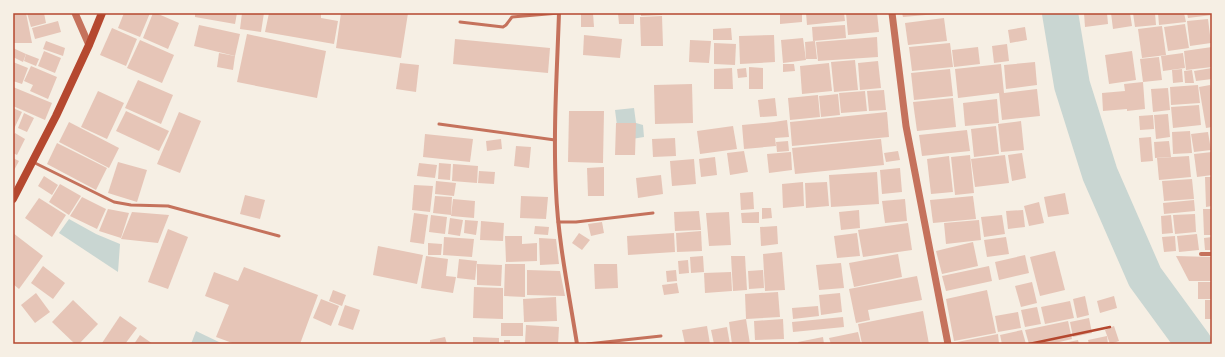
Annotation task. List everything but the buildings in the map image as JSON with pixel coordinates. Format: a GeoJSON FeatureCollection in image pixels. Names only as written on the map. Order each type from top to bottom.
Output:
{"type":"FeatureCollection","features":[{"type":"Feature","properties":{"kind":"main road"},"geometry":{"type":"LineString","coordinates":[[13,199],[56,116],[102,13]]}},
{"type":"Feature","properties":{"kind":"street"},"geometry":{"type":"LineString","coordinates":[[75,13],[89,45]]}},
{"type":"Feature","properties":{"kind":"street"},"geometry":{"type":"LineString","coordinates":[[560,13],[555,140],[558,222],[576,344]]}},
{"type":"Feature","properties":{"kind":"street"},"geometry":{"type":"LineString","coordinates":[[892,13],[906,126],[948,344]]}},
{"type":"Feature","properties":{"kind":"street"},"geometry":{"type":"LineString","coordinates":[[1201,254],[1212,254]]}},
{"type":"Feature","properties":{"kind":"lane"},"geometry":{"type":"LineString","coordinates":[[460,22],[503,27],[512,17],[560,13]]}},
{"type":"Feature","properties":{"kind":"lane"},"geometry":{"type":"LineString","coordinates":[[439,124],[555,140]]}},
{"type":"Feature","properties":{"kind":"lane"},"geometry":{"type":"LineString","coordinates":[[32,162],[114,202],[131,205],[168,206],[279,236]]}},
{"type":"Feature","properties":{"kind":"lane"},"geometry":{"type":"LineString","coordinates":[[558,222],[576,222],[653,213]]}},
{"type":"Feature","properties":{"kind":"lane"},"geometry":{"type":"LineString","coordinates":[[587,344],[662,336]]}},
{"type":"Feature","properties":{"kind":"path"},"geometry":{"type":"LineString","coordinates":[[1029,344],[1110,327]]}},
{"type":"Feature","properties":{"kind":"shaded area"},"geometry":{"type":"Polygon","coordinates":[[[634,108],[636,123],[643,125],[644,137],[619,141],[615,110],[634,108]]]}},
{"type":"Feature","properties":{"kind":"shaded area"},"geometry":{"type":"Polygon","coordinates":[[[69,219],[96,234],[120,244],[118,272],[59,233],[69,219]]]}},
{"type":"Feature","properties":{"kind":"shaded area"},"geometry":{"type":"Polygon","coordinates":[[[196,331],[221,343],[191,344],[196,331]]]}},
{"type":"Feature","properties":{"kind":"waterway"},"geometry":{"type":"LineString","coordinates":[[1060,13],[1072,85],[1100,174],[1145,277],[1194,344]]}}]}
